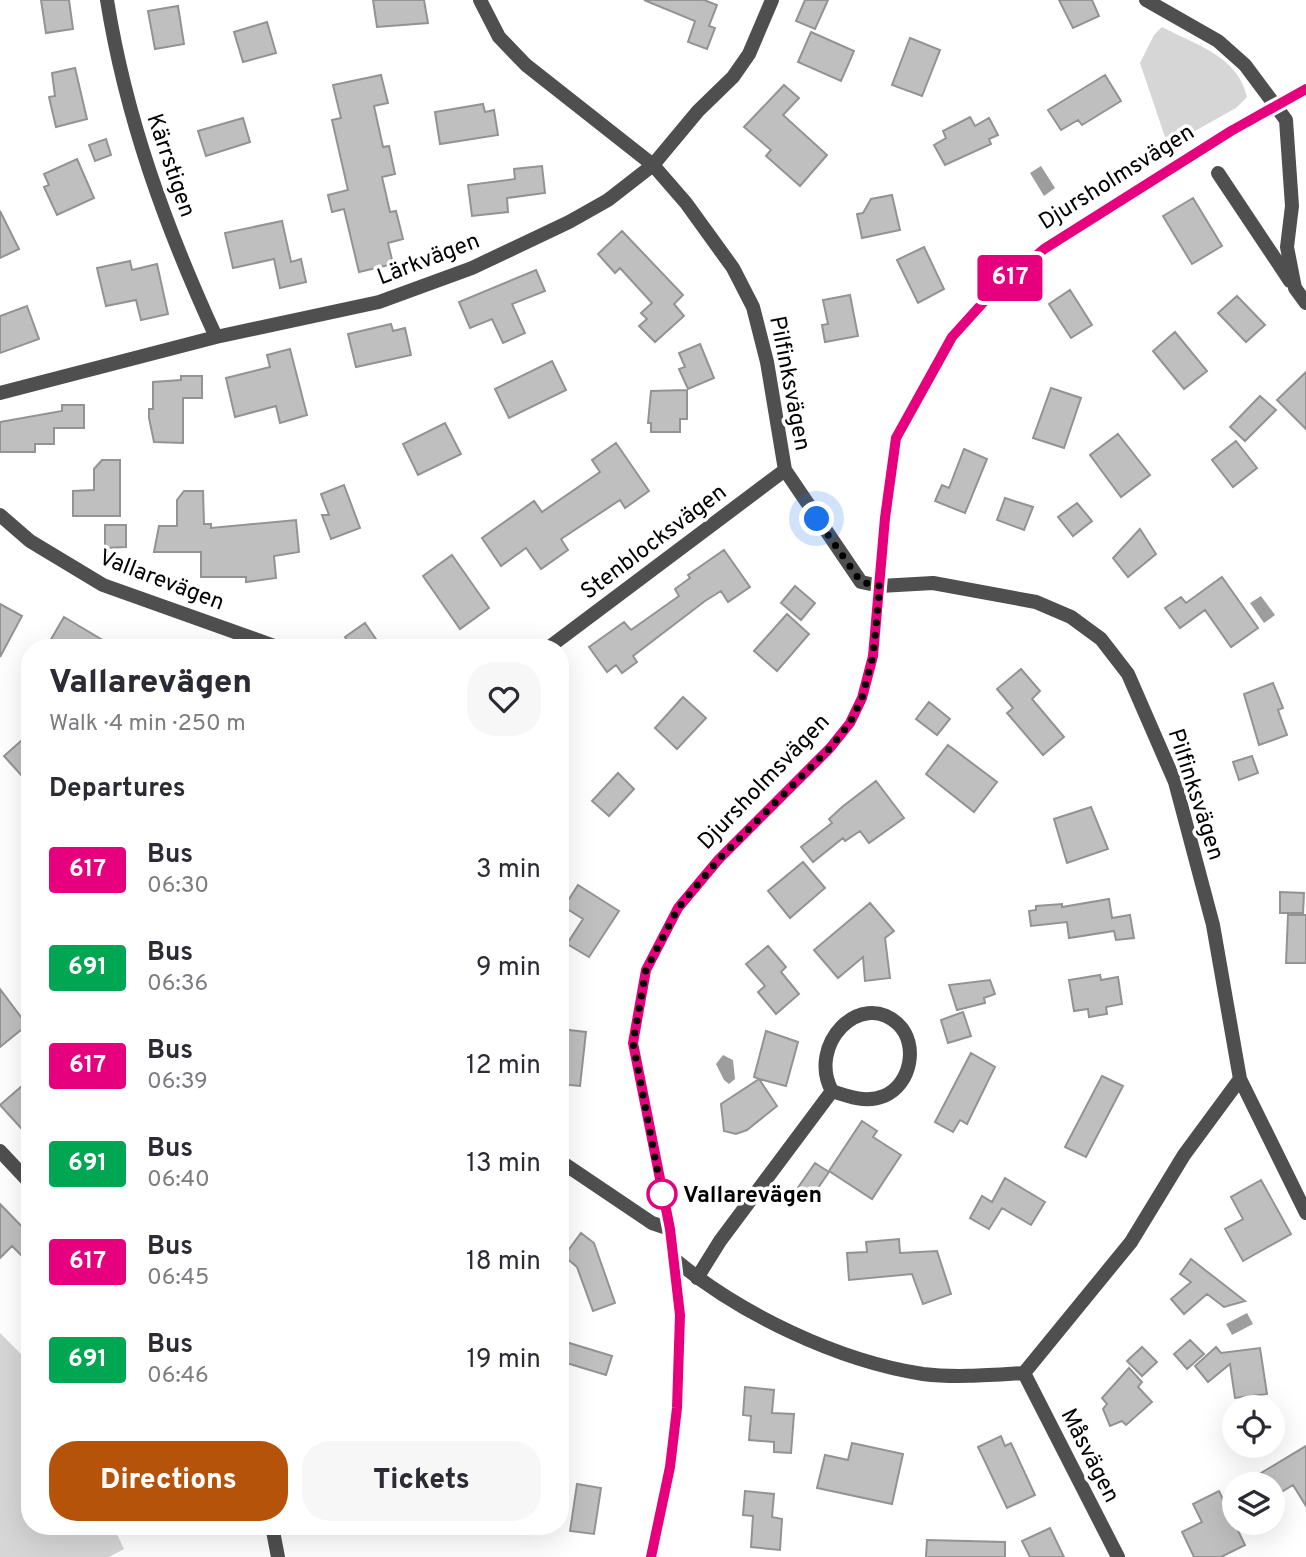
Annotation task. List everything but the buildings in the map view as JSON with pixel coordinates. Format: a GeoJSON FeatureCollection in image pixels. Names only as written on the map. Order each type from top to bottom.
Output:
{"type":"FeatureCollection","features":[{"type":"Feature","properties":{"kind":"street","name":"Kärrstigen"},"geometry":{"type":"LineString","coordinates":[[107,0],[134,128],[162,209],[216,337]]}},
{"type":"Feature","properties":{"kind":"street","name":"Pilfinksvägen"},"geometry":{"type":"LineString","coordinates":[[481,0],[499,37],[526,65],[653,165],[733,268],[753,307],[767,362],[785,470],[861,582],[880,586],[933,583],[1036,602],[1071,617],[1101,639],[1128,674],[1175,782],[1213,925],[1240,1079],[1306,1213]]}},
{"type":"Feature","properties":{"kind":"street","name":"Lärkvägen"},"geometry":{"type":"LineString","coordinates":[[0,393],[216,337],[350,310],[432,284],[569,222],[608,200],[653,165],[698,111],[733,77],[749,54],[772,0]]}},
{"type":"Feature","properties":{"kind":"street"},"geometry":{"type":"LineString","coordinates":[[1146,0],[1218,41],[1245,65],[1286,120],[1292,206],[1287,247],[1294,288]]}},
{"type":"Feature","properties":{"kind":"street","name":"Djursholmsvägen"},"geometry":{"type":"LineString","coordinates":[[651,1557],[663,1510],[677,1408],[680,1315],[670,1229],[633,1043],[646,970],[678,908],[719,859],[830,748],[850,723],[862,698],[873,656],[885,518],[896,438],[952,337],[989,296],[1044,249],[1231,131],[1306,89]]}},
{"type":"Feature","properties":{"kind":"street"},"geometry":{"type":"LineString","coordinates":[[1217,173],[1306,303]]}},
{"type":"Feature","properties":{"kind":"street","name":"Stenblocksvägen"},"geometry":{"type":"LineString","coordinates":[[560,639],[785,470]]}},
{"type":"Feature","properties":{"kind":"street","name":"Vallarevägen"},"geometry":{"type":"LineString","coordinates":[[0,515],[30,541],[103,584],[255,639]]}},
{"type":"Feature","properties":{"kind":"street"},"geometry":{"type":"LineString","coordinates":[[877,1014],[897,1023],[908,1038],[910,1056],[906,1076],[896,1089],[884,1097],[867,1099],[832,1091],[824,1077],[825,1058],[830,1040],[842,1025],[859,1016],[877,1014]]}},
{"type":"Feature","properties":{"kind":"street"},"geometry":{"type":"LineString","coordinates":[[674,1259],[697,1278],[758,1315],[875,1364],[926,1374],[1024,1373],[1131,1242],[1184,1155],[1240,1079]]}},
{"type":"Feature","properties":{"kind":"street"},"geometry":{"type":"LineString","coordinates":[[697,1278],[720,1241],[832,1091]]}},
{"type":"Feature","properties":{"kind":"street"},"geometry":{"type":"LineString","coordinates":[[0,1151],[21,1173]]}},
{"type":"Feature","properties":{"kind":"street"},"geometry":{"type":"LineString","coordinates":[[569,1167],[652,1223],[670,1229]]}},
{"type":"Feature","properties":{"kind":"street","name":"Måsvägen"},"geometry":{"type":"LineString","coordinates":[[1024,1373],[1118,1557]]}},
{"type":"Feature","properties":{"kind":"street"},"geometry":{"type":"LineString","coordinates":[[274,1535],[278,1557]]}},
{"type":"Feature","properties":{"kind":"shaded area"},"geometry":{"type":"Polygon","coordinates":[[[1162,27],[1214,53],[1225,62],[1235,71],[1247,97],[1236,108],[1168,146],[1140,63],[1154,35],[1162,27]]]}},
{"type":"Feature","properties":{"kind":"shaded area"},"geometry":{"type":"Polygon","coordinates":[[[1041,166],[1055,188],[1044,196],[1030,173],[1041,166]]]}},
{"type":"Feature","properties":{"kind":"shaded area"},"geometry":{"type":"Polygon","coordinates":[[[1261,596],[1275,615],[1264,623],[1250,603],[1261,596]]]}},
{"type":"Feature","properties":{"kind":"shaded area"},"geometry":{"type":"Polygon","coordinates":[[[723,1055],[733,1060],[735,1079],[729,1084],[716,1064],[723,1055]]]}},
{"type":"Feature","properties":{"kind":"shaded area"},"geometry":{"type":"Polygon","coordinates":[[[1247,1313],[1253,1324],[1232,1335],[1226,1324],[1247,1313]]]}},
{"type":"Feature","properties":{"kind":"shaded area"},"geometry":{"type":"Polygon","coordinates":[[[0,1333],[21,1354],[21,1535],[117,1535],[124,1549],[109,1557],[0,1557],[0,1333]]]}},
{"type":"Feature","properties":{"kind":"bus line","name":"617"},"geometry":{"type":"LineString","coordinates":[[651,1557],[670,1467],[677,1408],[680,1315],[670,1229],[633,1043],[646,970],[678,908],[719,859],[830,748],[850,723],[862,698],[873,656],[890,467],[896,438],[952,337],[989,296],[1044,249],[1231,131],[1306,89]]}},
{"type":"Feature","properties":{"kind":"place","name":"Vallarevägen"},"geometry":{"type":"Point","coordinates":[662,1194]}},
{"type":"Feature","properties":{"kind":"route"},"geometry":{"type":"LineString","coordinates":[[662,1194],[633,1043],[646,970],[678,908],[719,859],[830,748],[850,723],[862,698],[873,656],[880,586],[861,582],[817,519]]}}]}
